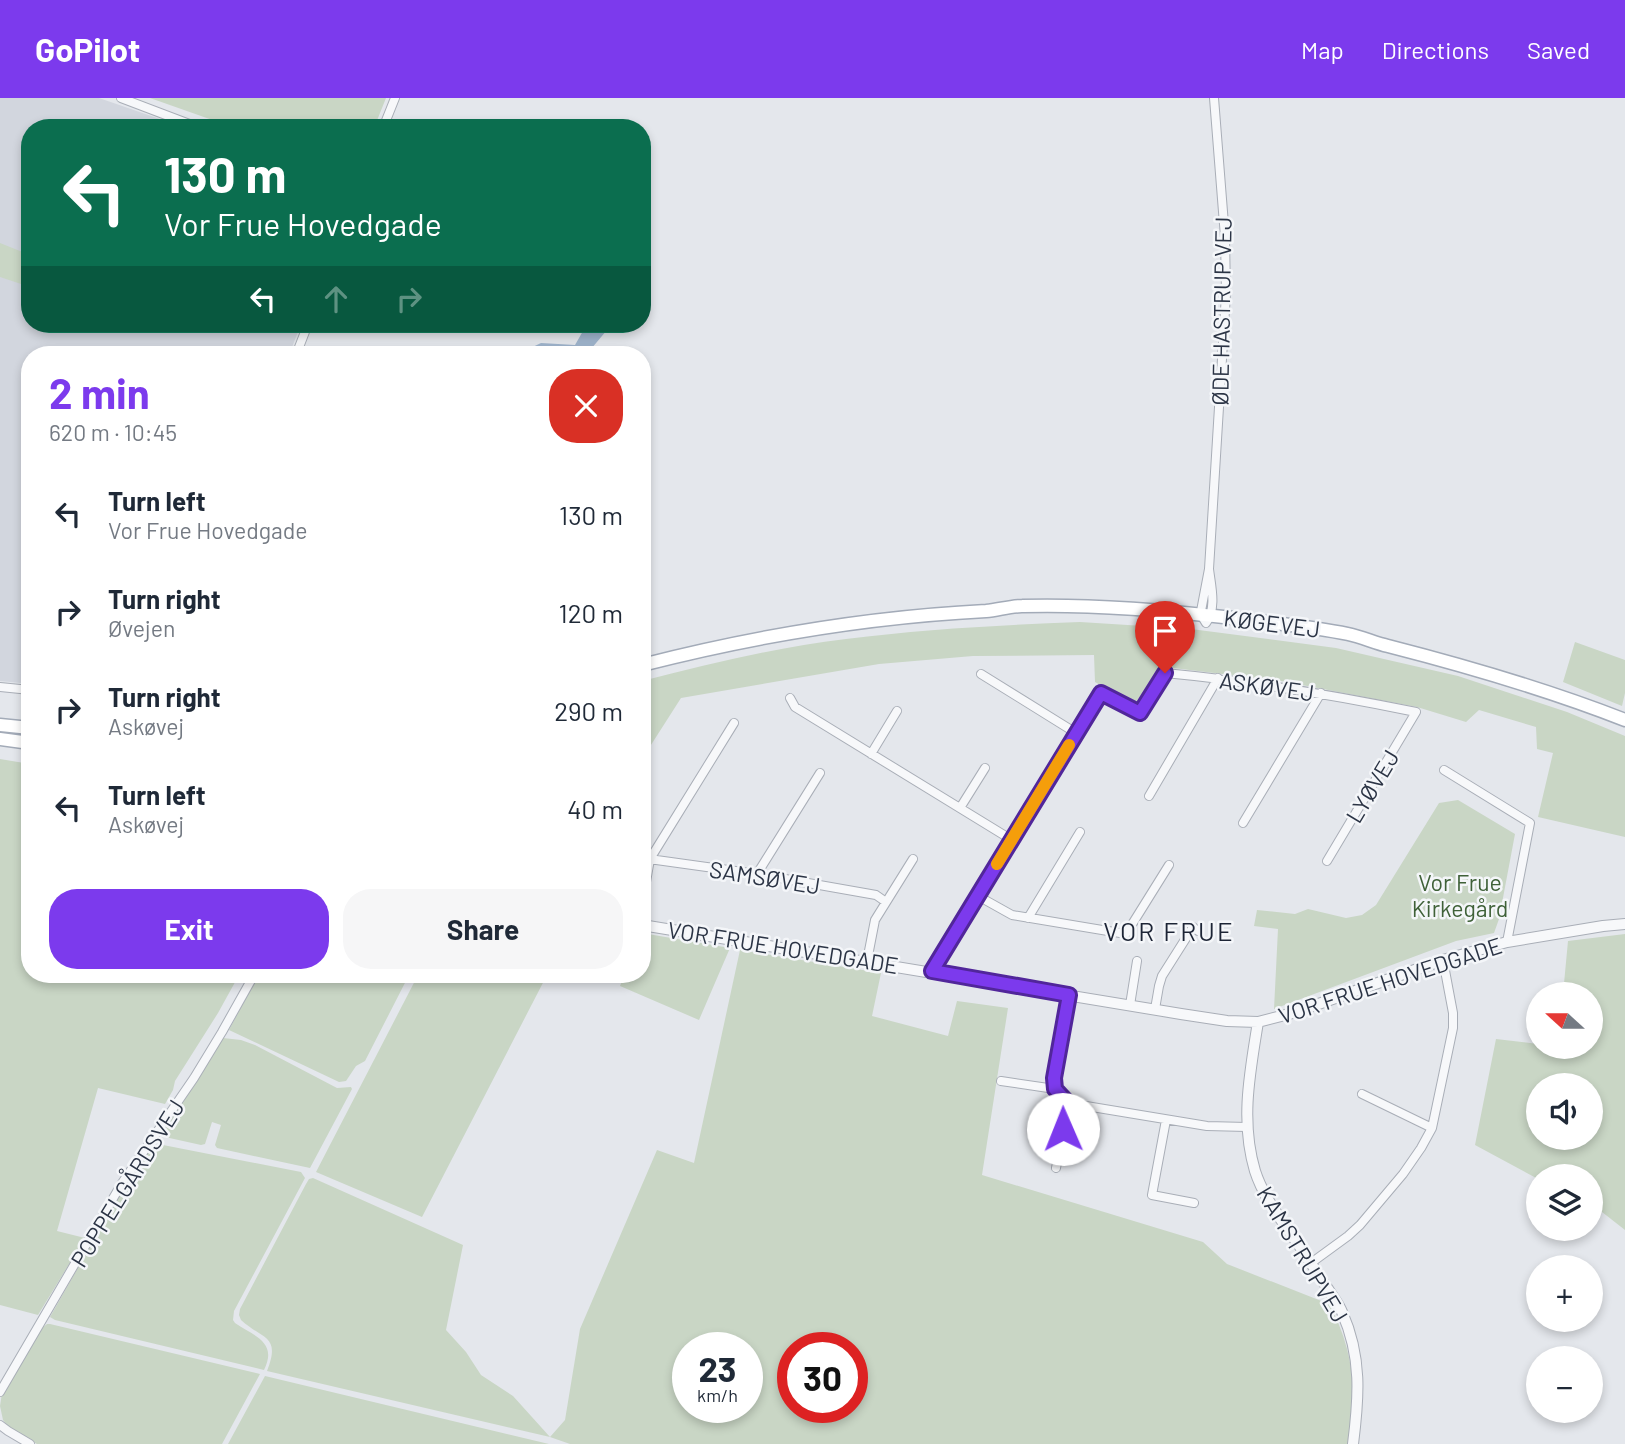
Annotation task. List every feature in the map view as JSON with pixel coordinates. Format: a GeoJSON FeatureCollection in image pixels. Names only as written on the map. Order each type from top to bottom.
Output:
{"type":"FeatureCollection","features":[{"type":"Feature","properties":{"kind":"main road","name":"KØGEVEJ"},"geometry":{"type":"LineString","coordinates":[[651,663],[717,646],[843,624],[924,615],[990,611],[1207,618],[1282,632],[1384,645],[1498,675],[1625,720]]}},
{"type":"Feature","properties":{"kind":"main road"},"geometry":{"type":"LineString","coordinates":[[0,724],[21,727]]}},
{"type":"Feature","properties":{"kind":"main road"},"geometry":{"type":"LineString","coordinates":[[0,740],[21,742]]}},
{"type":"Feature","properties":{"kind":"street"},"geometry":{"type":"LineString","coordinates":[[121,98],[177,119]]}},
{"type":"Feature","properties":{"kind":"street"},"geometry":{"type":"LineString","coordinates":[[387,119],[395,98]]}},
{"type":"Feature","properties":{"kind":"street","name":"ØDE HASTRUP VEJ"},"geometry":{"type":"LineString","coordinates":[[1207,618],[1213,596],[1209,569],[1226,295],[1225,237],[1214,98]]}},
{"type":"Feature","properties":{"kind":"street","name":"ASKØVEJ"},"geometry":{"type":"LineString","coordinates":[[1076,733],[1101,693],[1140,713],[1165,673],[1321,693],[1416,712]]}},
{"type":"Feature","properties":{"kind":"street"},"geometry":{"type":"LineString","coordinates":[[932,971],[1076,733],[981,674]]}},
{"type":"Feature","properties":{"kind":"street"},"geometry":{"type":"LineString","coordinates":[[1149,796],[1218,678]]}},
{"type":"Feature","properties":{"kind":"street"},"geometry":{"type":"LineString","coordinates":[[0,687],[21,689]]}},
{"type":"Feature","properties":{"kind":"street"},"geometry":{"type":"LineString","coordinates":[[1243,823],[1321,693]]}},
{"type":"Feature","properties":{"kind":"street"},"geometry":{"type":"LineString","coordinates":[[790,698],[795,707],[1012,840]]}},
{"type":"Feature","properties":{"kind":"street"},"geometry":{"type":"LineString","coordinates":[[871,754],[897,711]]}},
{"type":"Feature","properties":{"kind":"street","name":"LYØVEJ"},"geometry":{"type":"LineString","coordinates":[[1327,861],[1416,712]]}},
{"type":"Feature","properties":{"kind":"street"},"geometry":{"type":"LineString","coordinates":[[651,850],[734,723]]}},
{"type":"Feature","properties":{"kind":"street"},"geometry":{"type":"LineString","coordinates":[[960,808],[985,768]]}},
{"type":"Feature","properties":{"kind":"street"},"geometry":{"type":"LineString","coordinates":[[1444,771],[1530,823],[1507,942]]}},
{"type":"Feature","properties":{"kind":"street"},"geometry":{"type":"LineString","coordinates":[[757,874],[820,773]]}},
{"type":"Feature","properties":{"kind":"street"},"geometry":{"type":"LineString","coordinates":[[1028,918],[1080,832]]}},
{"type":"Feature","properties":{"kind":"street","name":"SAMSØVEJ"},"geometry":{"type":"LineString","coordinates":[[651,859],[876,895],[886,902]]}},
{"type":"Feature","properties":{"kind":"street"},"geometry":{"type":"LineString","coordinates":[[867,961],[875,920],[913,859]]}},
{"type":"Feature","properties":{"kind":"street"},"geometry":{"type":"LineString","coordinates":[[978,896],[1012,915],[1126,934],[1169,865]]}},
{"type":"Feature","properties":{"kind":"street","name":"VOR FRUE HOVEDGADE"},"geometry":{"type":"LineString","coordinates":[[651,926],[1227,1021],[1258,1022],[1293,1013],[1443,960],[1507,942],[1625,924]]}},
{"type":"Feature","properties":{"kind":"street"},"geometry":{"type":"LineString","coordinates":[[1155,1009],[1162,976],[1193,927],[1198,931]]}},
{"type":"Feature","properties":{"kind":"street"},"geometry":{"type":"LineString","coordinates":[[1311,1263],[1360,1225],[1403,1174],[1432,1128],[1453,1028],[1443,960]]}},
{"type":"Feature","properties":{"kind":"street"},"geometry":{"type":"LineString","coordinates":[[1130,1005],[1138,961]]}},
{"type":"Feature","properties":{"kind":"street","name":"POPPELGÅRDSVEJ"},"geometry":{"type":"LineString","coordinates":[[0,1392],[121,1183],[194,1078],[250,983]]}},
{"type":"Feature","properties":{"kind":"street"},"geometry":{"type":"LineString","coordinates":[[1069,995],[1054,1078],[1055,1089],[1068,1103],[1166,1121],[1247,1127]]}},
{"type":"Feature","properties":{"kind":"street","name":"KAMSTRUPVEJ"},"geometry":{"type":"LineString","coordinates":[[1258,1022],[1248,1083],[1247,1127],[1251,1153],[1256,1174],[1274,1209],[1342,1311],[1354,1346],[1358,1371],[1358,1403],[1353,1444]]}},
{"type":"Feature","properties":{"kind":"street"},"geometry":{"type":"LineString","coordinates":[[1001,1081],[1055,1089]]}},
{"type":"Feature","properties":{"kind":"street"},"geometry":{"type":"LineString","coordinates":[[1363,1094],[1432,1128]]}},
{"type":"Feature","properties":{"kind":"street"},"geometry":{"type":"LineString","coordinates":[[1056,1168],[1068,1103]]}},
{"type":"Feature","properties":{"kind":"street"},"geometry":{"type":"LineString","coordinates":[[1166,1121],[1152,1195],[1194,1203]]}},
{"type":"Feature","properties":{"kind":"street"},"geometry":{"type":"LineString","coordinates":[[0,1425],[30,1444]]}},
{"type":"Feature","properties":{"kind":"shaded area"},"geometry":{"type":"Polygon","coordinates":[[[0,98],[99,98],[160,119],[21,119],[21,333],[298,333],[292,346],[21,346],[21,683],[0,681],[0,98]]]}},
{"type":"Feature","properties":{"kind":"green space"},"geometry":{"type":"Polygon","coordinates":[[[150,98],[386,98],[378,119],[210,119],[150,98]]]}},
{"type":"Feature","properties":{"kind":"green space"},"geometry":{"type":"Polygon","coordinates":[[[0,243],[21,251],[21,284],[0,277],[0,243]]]}},
{"type":"Feature","properties":{"kind":"green space"},"geometry":{"type":"Polygon","coordinates":[[[1080,622],[1191,629],[1336,648],[1458,676],[1567,712],[1625,736],[1625,837],[1538,817],[1553,753],[1537,749],[1536,727],[1479,710],[1466,722],[1417,707],[1281,681],[1165,667],[1134,704],[1095,682],[1094,655],[973,656],[879,664],[681,698],[651,745],[651,679],[820,642],[992,626],[1080,622]]]}},
{"type":"Feature","properties":{"kind":"green space"},"geometry":{"type":"Polygon","coordinates":[[[1575,642],[1625,660],[1625,693],[1622,706],[1563,682],[1575,642]]]}},
{"type":"Feature","properties":{"kind":"green space"},"geometry":{"type":"Polygon","coordinates":[[[0,759],[21,762],[21,983],[235,983],[175,1081],[165,1104],[98,1088],[57,1231],[85,1238],[38,1315],[0,1305],[0,759]]]}},
{"type":"Feature","properties":{"kind":"green space","name":"Vor Frue Kirkegård"},"geometry":{"type":"Polygon","coordinates":[[[1458,800],[1515,834],[1494,933],[1456,941],[1274,1009],[1278,929],[1254,926],[1257,910],[1295,914],[1308,909],[1346,918],[1362,915],[1376,905],[1439,803],[1458,800]]]}},
{"type":"Feature","properties":{"kind":"green space"},"geometry":{"type":"Polygon","coordinates":[[[1625,934],[1625,1230],[1603,1213],[1603,1164],[1526,1164],[1526,1173],[1475,1145],[1496,1039],[1526,1043],[1526,1059],[1603,1059],[1603,982],[1564,982],[1568,941],[1625,934]]]}},
{"type":"Feature","properties":{"kind":"green space"},"geometry":{"type":"Polygon","coordinates":[[[651,935],[730,948],[699,1020],[620,986],[621,983],[651,983],[651,935]]]}},
{"type":"Feature","properties":{"kind":"green space"},"geometry":{"type":"Polygon","coordinates":[[[740,950],[881,973],[872,1016],[948,1036],[957,1001],[1008,1008],[982,1175],[1203,1242],[1227,1264],[1329,1304],[1344,1338],[1352,1375],[1353,1405],[1348,1444],[570,1444],[550,1437],[565,1420],[580,1329],[657,1150],[694,1163],[740,950]]]}},
{"type":"Feature","properties":{"kind":"green space"},"geometry":{"type":"Polygon","coordinates":[[[254,983],[405,983],[365,1061],[356,1066],[346,1081],[339,1082],[229,1030],[254,983]]]}},
{"type":"Feature","properties":{"kind":"green space"},"geometry":{"type":"Polygon","coordinates":[[[414,983],[543,983],[422,1217],[316,1172],[414,983]]]}},
{"type":"Feature","properties":{"kind":"green space"},"geometry":{"type":"Polygon","coordinates":[[[223,1038],[255,1045],[337,1088],[351,1087],[310,1168],[217,1148],[215,1145],[221,1125],[212,1122],[205,1144],[165,1137],[163,1128],[223,1038]]]}},
{"type":"Feature","properties":{"kind":"green space"},"geometry":{"type":"Polygon","coordinates":[[[154,1145],[301,1172],[305,1178],[234,1311],[235,1323],[266,1346],[268,1360],[264,1370],[50,1317],[133,1171],[154,1145]]]}},
{"type":"Feature","properties":{"kind":"green space"},"geometry":{"type":"Polygon","coordinates":[[[313,1178],[463,1245],[446,1330],[466,1352],[481,1375],[513,1396],[550,1437],[267,1371],[271,1359],[271,1344],[241,1320],[240,1309],[309,1179],[313,1178]]]}},
{"type":"Feature","properties":{"kind":"green space"},"geometry":{"type":"Polygon","coordinates":[[[47,1324],[260,1374],[222,1444],[37,1444],[7,1425],[0,1406],[2,1393],[47,1324]]]}},
{"type":"Feature","properties":{"kind":"green space"},"geometry":{"type":"Polygon","coordinates":[[[265,1376],[549,1444],[228,1444],[265,1376]]]}},
{"type":"Feature","properties":{"kind":"water"},"geometry":{"type":"Polygon","coordinates":[[[582,333],[604,333],[594,346],[535,346],[541,343],[575,345],[582,333]]]}},
{"type":"Feature","properties":{"kind":"slow traffic"},"geometry":{"type":"LineString","coordinates":[[997,864],[1069,745]]}},
{"type":"Feature","properties":{"kind":"district","name":"VOR FRUE"},"geometry":{"type":"Point","coordinates":[1169,930]}},
{"type":"Feature","properties":{"kind":"route"},"geometry":{"type":"LineString","coordinates":[[1063,1129],[1068,1103],[1055,1089],[1054,1078],[1069,995],[932,971],[1101,693],[1140,713],[1165,673]]}}]}
